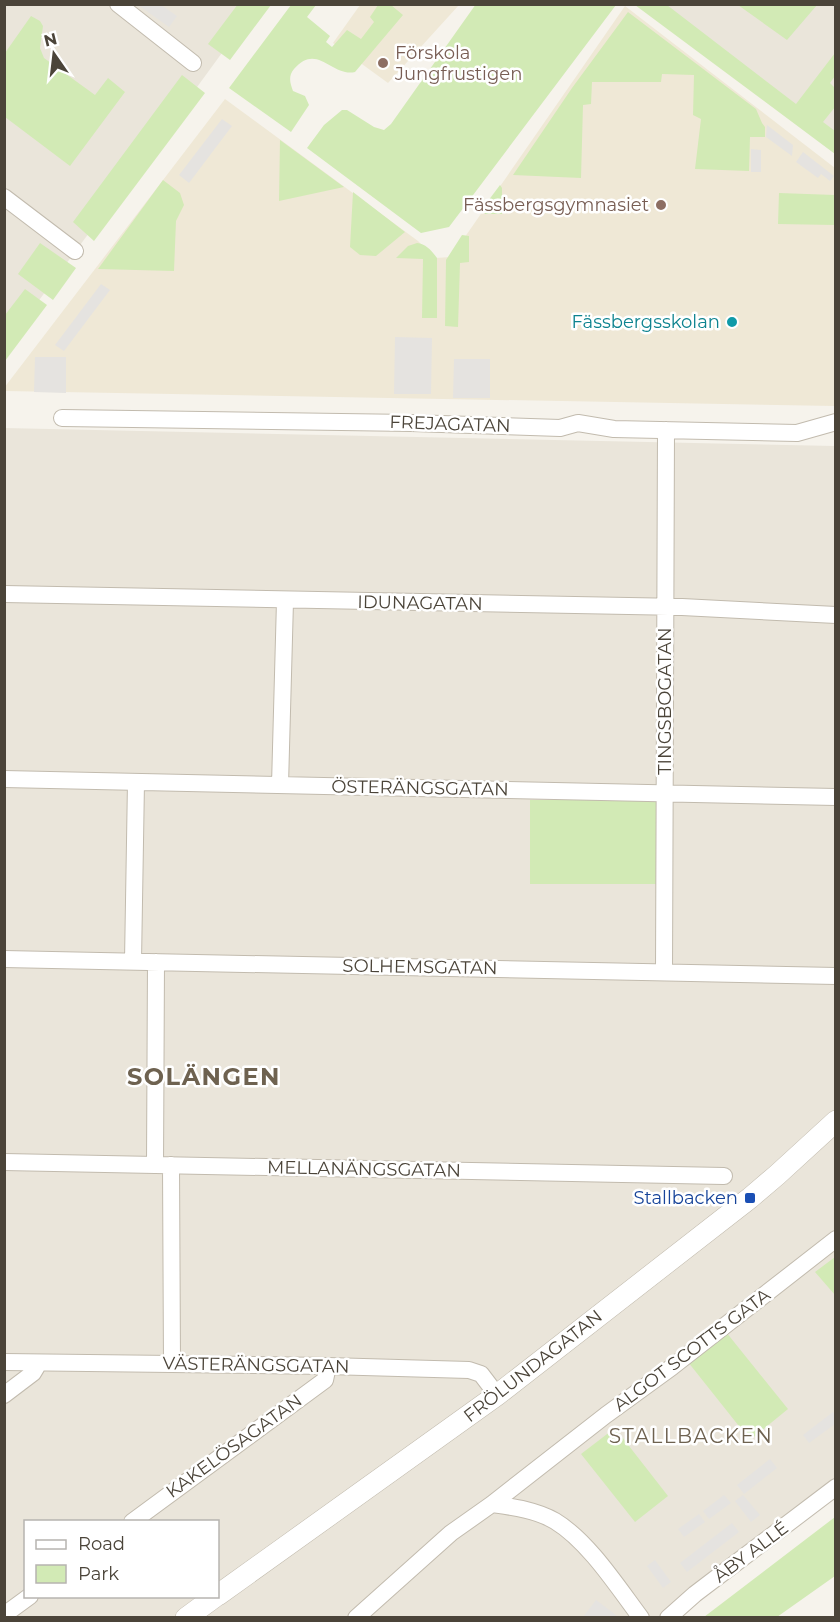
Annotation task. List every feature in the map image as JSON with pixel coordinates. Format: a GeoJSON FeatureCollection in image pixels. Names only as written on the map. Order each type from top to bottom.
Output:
{"type":"FeatureCollection","features":[{"type":"Feature","properties":{"kind":"street"},"geometry":{"type":"LineString","coordinates":[[118,4],[193,63]]}},
{"type":"Feature","properties":{"kind":"street"},"geometry":{"type":"LineString","coordinates":[[4,197],[75,251]]}},
{"type":"Feature","properties":{"kind":"street","name":"FREJAGATAN"},"geometry":{"type":"LineString","coordinates":[[62,418],[411,423],[560,428],[578,423],[614,429],[797,433],[836,422]]}},
{"type":"Feature","properties":{"kind":"street","name":"TINGSBOGATAN"},"geometry":{"type":"LineString","coordinates":[[664,972],[666,430]]}},
{"type":"Feature","properties":{"kind":"street","name":"IDUNAGATAN"},"geometry":{"type":"LineString","coordinates":[[4,594],[682,607],[836,615]]}},
{"type":"Feature","properties":{"kind":"street"},"geometry":{"type":"LineString","coordinates":[[280,785],[285,601]]}},
{"type":"Feature","properties":{"kind":"street","name":"ÖSTERÄNGSGATAN"},"geometry":{"type":"LineString","coordinates":[[4,780],[836,797]]}},
{"type":"Feature","properties":{"kind":"street"},"geometry":{"type":"LineString","coordinates":[[133,962],[136,782]]}},
{"type":"Feature","properties":{"kind":"street","name":"SOLHEMSGATAN"},"geometry":{"type":"LineString","coordinates":[[4,959],[836,976]]}},
{"type":"Feature","properties":{"kind":"street"},"geometry":{"type":"LineString","coordinates":[[156,962],[172,1364]]}},
{"type":"Feature","properties":{"kind":"street","name":"FRÖLUNDAGATAN"},"geometry":{"type":"LineString","coordinates":[[219,1595],[497,1395],[750,1198],[836,1121]]}},
{"type":"Feature","properties":{"kind":"street","name":"MELLANÄNGSGATAN"},"geometry":{"type":"LineString","coordinates":[[4,1162],[724,1176]]}},
{"type":"Feature","properties":{"kind":"street","name":"ALGOT SCOTTS GATA"},"geometry":{"type":"LineString","coordinates":[[356,1617],[435,1546],[836,1239]]}},
{"type":"Feature","properties":{"kind":"street","name":"VÄSTERÄNGSGATAN"},"geometry":{"type":"LineString","coordinates":[[4,1362],[469,1370],[481,1374],[497,1395]]}},
{"type":"Feature","properties":{"kind":"street"},"geometry":{"type":"LineString","coordinates":[[4,1395],[33,1373],[39,1363]]}},
{"type":"Feature","properties":{"kind":"street","name":"KAKELÖSAGATAN"},"geometry":{"type":"LineString","coordinates":[[133,1520],[325,1380],[328,1366]]}},
{"type":"Feature","properties":{"kind":"street","name":"ÅBY ALLÉ"},"geometry":{"type":"LineString","coordinates":[[668,1617],[836,1487]]}},
{"type":"Feature","properties":{"kind":"street"},"geometry":{"type":"LineString","coordinates":[[492,1504],[524,1509],[553,1520],[574,1534],[641,1617]]}},
{"type":"Feature","properties":{"kind":"street"},"geometry":{"type":"LineString","coordinates":[[4,1615],[27,1598]]}},
{"type":"Feature","properties":{"kind":"street","name":"FRÖLUNDAGATAN"},"geometry":{"type":"LineString","coordinates":[[186,1617],[214,1598]]}},
{"type":"Feature","properties":{"kind":"shaded area"},"geometry":{"type":"Polygon","coordinates":[[[5,5],[257,5],[5,346],[5,5]]]}},
{"type":"Feature","properties":{"kind":"shaded area"},"geometry":{"type":"Polygon","coordinates":[[[138,5],[161,5],[177,16],[169,27],[138,5]]]}},
{"type":"Feature","properties":{"kind":"shaded area","name":"Förskola Jungfrustigen"},"geometry":{"type":"Polygon","coordinates":[[[360,5],[459,5],[388,83],[333,43],[360,5]]]}},
{"type":"Feature","properties":{"kind":"shaded area"},"geometry":{"type":"Polygon","coordinates":[[[647,5],[835,5],[835,141],[647,5]]]}},
{"type":"Feature","properties":{"kind":"shaded area","name":"Fässbergsgymnasiet"},"geometry":{"type":"Polygon","coordinates":[[[625,6],[835,168],[835,406],[5,391],[4,388],[225,99],[418,241],[435,258],[451,257],[625,6]]]}},
{"type":"Feature","properties":{"kind":"shaded area"},"geometry":{"type":"Polygon","coordinates":[[[222,119],[232,126],[189,183],[179,175],[222,119]]]}},
{"type":"Feature","properties":{"kind":"shaded area"},"geometry":{"type":"Polygon","coordinates":[[[767,125],[793,145],[792,156],[766,137],[767,125]]]}},
{"type":"Feature","properties":{"kind":"shaded area"},"geometry":{"type":"Polygon","coordinates":[[[751,149],[761,150],[761,172],[751,172],[751,149]]]}},
{"type":"Feature","properties":{"kind":"shaded area"},"geometry":{"type":"Polygon","coordinates":[[[803,152],[834,176],[830,181],[821,174],[818,178],[796,162],[803,152]]]}},
{"type":"Feature","properties":{"kind":"shaded area"},"geometry":{"type":"Polygon","coordinates":[[[101,284],[110,290],[64,351],[55,345],[101,284]]]}},
{"type":"Feature","properties":{"kind":"shaded area"},"geometry":{"type":"Polygon","coordinates":[[[395,337],[432,338],[431,394],[394,394],[395,337]]]}},
{"type":"Feature","properties":{"kind":"shaded area"},"geometry":{"type":"Polygon","coordinates":[[[35,357],[66,357],[66,393],[34,392],[35,357]]]}},
{"type":"Feature","properties":{"kind":"shaded area"},"geometry":{"type":"Polygon","coordinates":[[[454,359],[490,359],[490,398],[453,398],[454,359]]]}},
{"type":"Feature","properties":{"kind":"shaded area"},"geometry":{"type":"Polygon","coordinates":[[[4,428],[835,446],[835,1479],[658,1617],[5,1617],[4,428]]]}},
{"type":"Feature","properties":{"kind":"shaded area"},"geometry":{"type":"Polygon","coordinates":[[[833,1412],[835,1424],[809,1443],[803,1435],[833,1412]]]}},
{"type":"Feature","properties":{"kind":"shaded area"},"geometry":{"type":"Polygon","coordinates":[[[770,1459],[777,1468],[744,1494],[737,1485],[770,1459]]]}},
{"type":"Feature","properties":{"kind":"shaded area"},"geometry":{"type":"Polygon","coordinates":[[[724,1495],[731,1503],[709,1519],[703,1511],[724,1495]]]}},
{"type":"Feature","properties":{"kind":"shaded area"},"geometry":{"type":"Polygon","coordinates":[[[743,1495],[760,1515],[751,1522],[735,1501],[743,1495]]]}},
{"type":"Feature","properties":{"kind":"shaded area"},"geometry":{"type":"Polygon","coordinates":[[[699,1514],[705,1522],[684,1537],[678,1529],[699,1514]]]}},
{"type":"Feature","properties":{"kind":"shaded area"},"geometry":{"type":"Polygon","coordinates":[[[732,1523],[739,1532],[687,1572],[680,1563],[732,1523]]]}},
{"type":"Feature","properties":{"kind":"shaded area"},"geometry":{"type":"Polygon","coordinates":[[[655,1560],[671,1582],[663,1588],[647,1566],[655,1560]]]}},
{"type":"Feature","properties":{"kind":"shaded area"},"geometry":{"type":"Polygon","coordinates":[[[596,1600],[612,1612],[618,1617],[583,1617],[596,1600]]]}},
{"type":"Feature","properties":{"kind":"green space"},"geometry":{"type":"Polygon","coordinates":[[[238,4],[271,5],[230,60],[208,44],[238,4]]]}},
{"type":"Feature","properties":{"kind":"green space"},"geometry":{"type":"Polygon","coordinates":[[[476,4],[616,5],[449,227],[421,233],[307,148],[324,125],[342,110],[347,110],[374,127],[384,130],[391,124],[476,4]]]}},
{"type":"Feature","properties":{"kind":"green space"},"geometry":{"type":"Polygon","coordinates":[[[291,5],[316,5],[307,17],[330,36],[326,42],[332,47],[347,30],[361,39],[374,22],[370,17],[378,5],[391,5],[403,15],[355,72],[339,70],[317,59],[302,62],[294,69],[290,80],[293,91],[305,96],[309,105],[291,132],[229,88],[291,5]]]}},
{"type":"Feature","properties":{"kind":"green space"},"geometry":{"type":"Polygon","coordinates":[[[635,5],[667,5],[796,104],[835,53],[835,76],[830,83],[835,88],[835,107],[823,122],[835,131],[835,154],[635,5]]]}},
{"type":"Feature","properties":{"kind":"green space"},"geometry":{"type":"Polygon","coordinates":[[[738,5],[817,5],[787,40],[738,5]]]}},
{"type":"Feature","properties":{"kind":"green space"},"geometry":{"type":"Polygon","coordinates":[[[628,12],[756,109],[765,127],[765,137],[750,137],[749,171],[695,169],[701,119],[693,115],[694,75],[662,74],[661,82],[592,82],[591,104],[583,105],[581,178],[513,175],[572,88],[628,12]]]}},
{"type":"Feature","properties":{"kind":"green space"},"geometry":{"type":"Polygon","coordinates":[[[31,16],[40,21],[43,26],[40,48],[44,58],[95,95],[108,78],[125,92],[70,166],[5,117],[5,53],[31,16]]]}},
{"type":"Feature","properties":{"kind":"green space"},"geometry":{"type":"Polygon","coordinates":[[[182,75],[205,93],[94,241],[73,222],[182,75]]]}},
{"type":"Feature","properties":{"kind":"green space"},"geometry":{"type":"Polygon","coordinates":[[[280,140],[344,187],[279,201],[280,140]]]}},
{"type":"Feature","properties":{"kind":"green space"},"geometry":{"type":"Polygon","coordinates":[[[163,180],[180,193],[184,205],[176,221],[174,271],[98,269],[163,180]]]}},
{"type":"Feature","properties":{"kind":"green space"},"geometry":{"type":"Polygon","coordinates":[[[500,185],[502,214],[485,214],[482,209],[500,185]]]}},
{"type":"Feature","properties":{"kind":"green space"},"geometry":{"type":"Polygon","coordinates":[[[353,192],[405,232],[376,256],[360,255],[350,247],[353,192]]]}},
{"type":"Feature","properties":{"kind":"green space"},"geometry":{"type":"Polygon","coordinates":[[[779,193],[835,195],[835,225],[778,224],[779,193]]]}},
{"type":"Feature","properties":{"kind":"green space"},"geometry":{"type":"Polygon","coordinates":[[[462,235],[469,236],[469,262],[460,263],[458,327],[445,326],[446,260],[462,235]]]}},
{"type":"Feature","properties":{"kind":"green space"},"geometry":{"type":"Polygon","coordinates":[[[40,243],[76,268],[53,300],[18,274],[40,243]]]}},
{"type":"Feature","properties":{"kind":"green space"},"geometry":{"type":"Polygon","coordinates":[[[417,243],[426,246],[437,258],[437,318],[422,318],[423,259],[396,258],[408,246],[417,243]]]}},
{"type":"Feature","properties":{"kind":"green space"},"geometry":{"type":"Polygon","coordinates":[[[25,289],[47,305],[5,361],[5,315],[25,289]]]}},
{"type":"Feature","properties":{"kind":"green space"},"geometry":{"type":"Polygon","coordinates":[[[530,800],[660,800],[660,884],[530,884],[530,800]]]}},
{"type":"Feature","properties":{"kind":"green space"},"geometry":{"type":"Polygon","coordinates":[[[835,1257],[835,1295],[815,1272],[835,1257]]]}},
{"type":"Feature","properties":{"kind":"green space"},"geometry":{"type":"Polygon","coordinates":[[[726,1332],[788,1409],[750,1440],[688,1362],[726,1332]]]}},
{"type":"Feature","properties":{"kind":"green space"},"geometry":{"type":"Polygon","coordinates":[[[615,1428],[668,1496],[635,1522],[581,1454],[615,1428]]]}},
{"type":"Feature","properties":{"kind":"green space"},"geometry":{"type":"Polygon","coordinates":[[[835,1517],[835,1576],[777,1617],[704,1617],[835,1517]]]}},
{"type":"Feature","properties":{"kind":"place","name":"Förskola Jungfrustigen"},"geometry":{"type":"Point","coordinates":[383,63]}},
{"type":"Feature","properties":{"kind":"place","name":"Fässbergsgymnasiet"},"geometry":{"type":"Point","coordinates":[661,205]}},
{"type":"Feature","properties":{"kind":"place","name":"Fässbergsskolan"},"geometry":{"type":"Point","coordinates":[732,322]}},
{"type":"Feature","properties":{"kind":"place","name":"Stallbacken"},"geometry":{"type":"Point","coordinates":[750,1198]}},
{"type":"Feature","properties":{"kind":"district","name":"SOLÄNGEN"},"geometry":{"type":"Point","coordinates":[204,1077]}},
{"type":"Feature","properties":{"kind":"district","name":"STALLBACKEN"},"geometry":{"type":"Point","coordinates":[691,1436]}}]}
